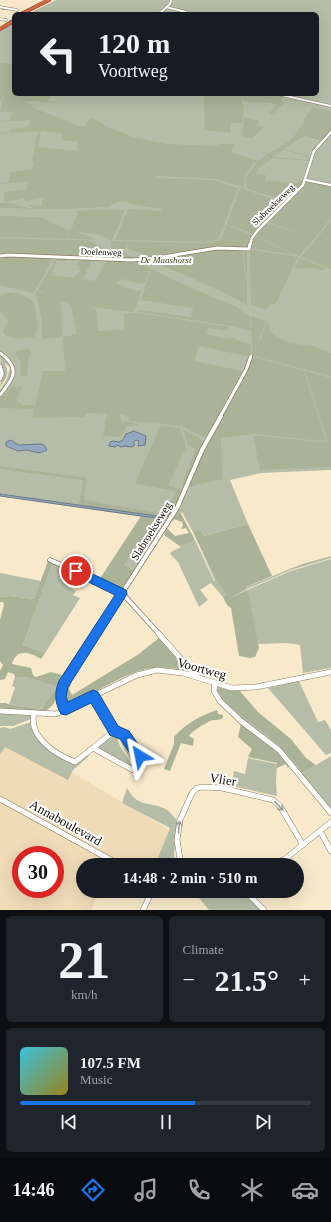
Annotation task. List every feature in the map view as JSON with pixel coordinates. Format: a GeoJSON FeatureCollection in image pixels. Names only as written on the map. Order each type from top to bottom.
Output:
{"type":"FeatureCollection","features":[{"type":"Feature","properties":{"kind":"highway"},"geometry":{"type":"LineString","coordinates":[[25,12],[49,0]]}},
{"type":"Feature","properties":{"kind":"highway"},"geometry":{"type":"LineString","coordinates":[[30,12],[54,0]]}},
{"type":"Feature","properties":{"kind":"highway"},"geometry":{"type":"LineString","coordinates":[[0,28],[11,21]]}},
{"type":"Feature","properties":{"kind":"street"},"geometry":{"type":"LineString","coordinates":[[161,12],[171,0]]}},
{"type":"Feature","properties":{"kind":"street"},"geometry":{"type":"LineString","coordinates":[[0,7],[18,10]]}},
{"type":"Feature","properties":{"kind":"street"},"geometry":{"type":"LineString","coordinates":[[166,7],[186,12]]}},
{"type":"Feature","properties":{"kind":"street"},"geometry":{"type":"LineString","coordinates":[[0,19],[11,21]]}},
{"type":"Feature","properties":{"kind":"street"},"geometry":{"type":"LineString","coordinates":[[286,96],[331,106]]}},
{"type":"Feature","properties":{"kind":"street","name":"Slabroekseweg"},"geometry":{"type":"LineString","coordinates":[[249,249],[252,238],[258,230],[301,188],[306,180],[314,152],[331,132]]}},
{"type":"Feature","properties":{"kind":"street"},"geometry":{"type":"LineString","coordinates":[[306,180],[331,185]]}},
{"type":"Feature","properties":{"kind":"street","name":"Doelenweg"},"geometry":{"type":"LineString","coordinates":[[0,256],[138,260],[217,248],[249,249]]}},
{"type":"Feature","properties":{"kind":"street"},"geometry":{"type":"LineString","coordinates":[[0,353],[12,362],[14,370],[12,380],[0,395]]}},
{"type":"Feature","properties":{"kind":"street","name":"Slabroekseweg"},"geometry":{"type":"LineString","coordinates":[[66,710],[60,697],[63,685],[177,508],[202,450],[246,370],[251,356]]}},
{"type":"Feature","properties":{"kind":"street"},"geometry":{"type":"LineString","coordinates":[[0,366],[2,374],[0,379]]}},
{"type":"Feature","properties":{"kind":"street"},"geometry":{"type":"LineString","coordinates":[[50,560],[90,577],[122,593],[197,678]]}},
{"type":"Feature","properties":{"kind":"street","name":"Voortweg"},"geometry":{"type":"LineString","coordinates":[[0,711],[51,714],[66,710],[137,675],[157,670],[183,673],[232,688],[256,687],[331,672]]}},
{"type":"Feature","properties":{"kind":"street"},"geometry":{"type":"LineString","coordinates":[[215,683],[214,691],[220,701],[241,721],[279,750],[331,813]]}},
{"type":"Feature","properties":{"kind":"street"},"geometry":{"type":"LineString","coordinates":[[93,696],[114,731],[124,735],[139,754],[133,770],[93,748]]}},
{"type":"Feature","properties":{"kind":"street"},"geometry":{"type":"LineString","coordinates":[[34,713],[33,725],[37,734],[51,748],[72,761],[77,760],[114,731]]}},
{"type":"Feature","properties":{"kind":"street","name":"Vlier"},"geometry":{"type":"LineString","coordinates":[[179,858],[177,853],[180,820],[190,795],[198,787],[209,786],[273,800],[280,806],[303,845]]}},
{"type":"Feature","properties":{"kind":"street","name":"Annaboulevard"},"geometry":{"type":"LineString","coordinates":[[0,799],[107,858]]}},
{"type":"Feature","properties":{"kind":"street"},"geometry":{"type":"LineString","coordinates":[[287,858],[331,822]]}},
{"type":"Feature","properties":{"kind":"street"},"geometry":{"type":"LineString","coordinates":[[320,831],[331,850]]}},
{"type":"Feature","properties":{"kind":"street"},"geometry":{"type":"LineString","coordinates":[[143,910],[149,898]]}},
{"type":"Feature","properties":{"kind":"street"},"geometry":{"type":"LineString","coordinates":[[252,898],[264,910]]}},
{"type":"Feature","properties":{"kind":"shaded area"},"geometry":{"type":"Polygon","coordinates":[[[0,730],[171,831],[159,858],[76,858],[76,898],[97,898],[91,910],[0,910],[0,730]]]}},
{"type":"Feature","properties":{"kind":"green space","name":"De Maashorst"},"geometry":{"type":"Polygon","coordinates":[[[56,0],[331,0],[331,470],[261,473],[230,480],[248,524],[204,536],[193,532],[182,512],[173,521],[169,519],[122,591],[99,580],[134,570],[124,565],[156,519],[0,496],[129,514],[0,494],[0,390],[7,379],[10,367],[4,363],[7,369],[6,378],[0,387],[4,371],[0,360],[2,361],[0,359],[0,31],[12,23],[12,96],[319,96],[319,12],[32,12],[56,0]]]}},
{"type":"Feature","properties":{"kind":"green space"},"geometry":{"type":"Polygon","coordinates":[[[0,63],[12,64],[12,96],[51,96],[47,101],[69,105],[37,101],[22,102],[31,104],[32,107],[36,109],[75,125],[85,126],[89,119],[92,118],[129,136],[166,144],[215,146],[220,144],[235,144],[231,152],[258,161],[265,156],[268,157],[266,155],[286,144],[305,122],[303,120],[313,108],[331,111],[331,131],[322,141],[304,136],[284,149],[310,156],[305,158],[306,156],[284,150],[273,157],[307,160],[310,157],[309,161],[273,158],[260,167],[256,174],[266,175],[266,181],[297,183],[300,180],[305,180],[287,201],[248,189],[246,180],[248,173],[257,163],[254,162],[246,173],[244,180],[245,188],[216,179],[160,176],[152,178],[215,180],[238,188],[219,237],[216,240],[204,242],[115,240],[128,209],[160,211],[163,209],[124,202],[114,203],[109,207],[59,209],[0,208],[0,203],[13,204],[28,208],[33,208],[27,205],[42,206],[42,201],[47,197],[26,201],[24,199],[60,193],[4,202],[4,192],[27,189],[28,181],[0,183],[8,182],[11,172],[32,169],[34,162],[32,161],[38,131],[0,134],[8,132],[11,129],[29,127],[30,120],[0,122],[10,120],[12,112],[0,112],[4,93],[0,103],[0,63]],[[41,131],[38,147],[77,151],[78,142],[61,140],[62,134],[41,131]]]}},
{"type":"Feature","properties":{"kind":"green space"},"geometry":{"type":"Polygon","coordinates":[[[204,96],[241,96],[243,105],[242,123],[231,123],[231,133],[205,130],[204,96]]]}},
{"type":"Feature","properties":{"kind":"green space"},"geometry":{"type":"Polygon","coordinates":[[[243,96],[284,96],[281,101],[285,102],[271,115],[268,114],[277,105],[271,103],[244,101],[243,96]]]}},
{"type":"Feature","properties":{"kind":"green space"},"geometry":{"type":"Polygon","coordinates":[[[244,117],[260,121],[256,125],[264,127],[252,138],[242,136],[244,117]]]}},
{"type":"Feature","properties":{"kind":"green space"},"geometry":{"type":"Polygon","coordinates":[[[308,181],[331,186],[331,218],[313,240],[269,222],[308,181]]]}},
{"type":"Feature","properties":{"kind":"green space"},"geometry":{"type":"Polygon","coordinates":[[[240,188],[285,203],[254,234],[227,224],[240,188]]]}},
{"type":"Feature","properties":{"kind":"green space"},"geometry":{"type":"Polygon","coordinates":[[[125,210],[112,240],[109,240],[101,235],[80,232],[76,232],[98,240],[67,238],[78,214],[76,211],[125,210]]]}},
{"type":"Feature","properties":{"kind":"green space"},"geometry":{"type":"Polygon","coordinates":[[[0,216],[41,217],[70,231],[66,239],[0,237],[0,216]]]}},
{"type":"Feature","properties":{"kind":"green space"},"geometry":{"type":"Polygon","coordinates":[[[331,221],[331,269],[301,257],[331,221]]]}},
{"type":"Feature","properties":{"kind":"green space"},"geometry":{"type":"Polygon","coordinates":[[[268,223],[313,240],[299,256],[255,236],[268,223]]]}},
{"type":"Feature","properties":{"kind":"green space"},"geometry":{"type":"Polygon","coordinates":[[[226,225],[251,235],[249,247],[220,248],[152,258],[127,248],[129,243],[122,251],[135,259],[112,259],[111,241],[212,243],[221,239],[226,225]]]}},
{"type":"Feature","properties":{"kind":"green space"},"geometry":{"type":"Polygon","coordinates":[[[254,237],[295,255],[252,248],[250,245],[254,237]]]}},
{"type":"Feature","properties":{"kind":"green space"},"geometry":{"type":"Polygon","coordinates":[[[0,238],[69,240],[69,244],[70,240],[87,240],[110,251],[110,259],[0,256],[0,238]]]}},
{"type":"Feature","properties":{"kind":"green space"},"geometry":{"type":"Polygon","coordinates":[[[218,249],[247,250],[247,305],[219,290],[159,264],[157,261],[158,259],[218,249]],[[244,250],[245,279],[244,291],[246,279],[244,250]]]}},
{"type":"Feature","properties":{"kind":"green space"},"geometry":{"type":"Polygon","coordinates":[[[251,250],[298,257],[276,303],[270,305],[266,310],[251,305],[251,250]]]}},
{"type":"Feature","properties":{"kind":"green space"},"geometry":{"type":"Polygon","coordinates":[[[6,255],[54,258],[33,293],[36,294],[0,285],[0,258],[6,255]]]}},
{"type":"Feature","properties":{"kind":"green space"},"geometry":{"type":"Polygon","coordinates":[[[56,258],[67,258],[65,261],[57,260],[51,275],[74,278],[80,270],[78,269],[80,266],[76,265],[83,260],[92,259],[83,279],[95,281],[107,260],[136,261],[151,269],[145,283],[139,284],[122,279],[115,283],[136,291],[142,290],[134,312],[91,307],[50,296],[38,290],[56,258]]]}},
{"type":"Feature","properties":{"kind":"green space"},"geometry":{"type":"Polygon","coordinates":[[[300,258],[326,268],[323,270],[306,268],[294,269],[300,258]]]}},
{"type":"Feature","properties":{"kind":"green space"},"geometry":{"type":"Polygon","coordinates":[[[152,269],[235,306],[250,316],[251,331],[231,326],[138,312],[139,310],[191,317],[193,308],[140,300],[146,289],[144,288],[152,269]]]}},
{"type":"Feature","properties":{"kind":"green space"},"geometry":{"type":"Polygon","coordinates":[[[36,291],[96,309],[98,331],[124,330],[124,313],[139,313],[229,327],[228,331],[209,328],[206,334],[228,339],[233,337],[236,340],[251,344],[251,357],[199,346],[194,361],[242,371],[206,438],[182,426],[132,421],[128,420],[129,417],[121,414],[119,419],[122,421],[121,424],[126,421],[139,425],[126,426],[122,435],[117,437],[103,436],[107,414],[86,413],[84,417],[32,418],[34,409],[0,408],[0,400],[13,385],[17,388],[22,386],[17,398],[18,402],[23,405],[35,405],[43,371],[65,371],[63,337],[77,334],[71,305],[61,301],[62,337],[42,339],[42,322],[36,291]]]}},
{"type":"Feature","properties":{"kind":"green space"},"geometry":{"type":"Polygon","coordinates":[[[6,293],[19,293],[34,302],[38,328],[34,337],[14,338],[3,333],[4,328],[9,322],[0,311],[0,296],[6,293]]]}},
{"type":"Feature","properties":{"kind":"green space"},"geometry":{"type":"Polygon","coordinates":[[[251,316],[267,321],[260,335],[258,346],[267,322],[273,334],[288,343],[313,346],[331,353],[331,376],[259,357],[331,377],[261,358],[252,354],[251,316]]]}},
{"type":"Feature","properties":{"kind":"green space"},"geometry":{"type":"Polygon","coordinates":[[[29,349],[31,355],[29,357],[27,375],[24,377],[20,375],[21,362],[14,352],[29,349]]]}},
{"type":"Feature","properties":{"kind":"green space"},"geometry":{"type":"Polygon","coordinates":[[[254,357],[304,371],[326,440],[321,441],[255,434],[222,438],[222,479],[192,487],[189,485],[204,448],[247,371],[251,358],[254,357]]]}},
{"type":"Feature","properties":{"kind":"green space"},"geometry":{"type":"Polygon","coordinates":[[[305,371],[331,378],[331,467],[260,470],[253,435],[321,442],[327,440],[305,371]]]}},
{"type":"Feature","properties":{"kind":"green space"},"geometry":{"type":"Polygon","coordinates":[[[160,426],[180,428],[186,447],[168,486],[184,490],[176,507],[172,506],[163,517],[79,505],[83,480],[0,469],[0,466],[87,478],[84,500],[163,514],[177,491],[135,484],[160,426]]]}},
{"type":"Feature","properties":{"kind":"green space"},"geometry":{"type":"Polygon","coordinates":[[[183,429],[205,442],[185,488],[182,485],[196,449],[188,446],[183,429]]]}},
{"type":"Feature","properties":{"kind":"green space"},"geometry":{"type":"Polygon","coordinates":[[[180,512],[195,540],[181,547],[164,535],[167,528],[175,536],[189,533],[186,528],[181,529],[183,525],[182,522],[174,519],[180,512]]]}},
{"type":"Feature","properties":{"kind":"green space"},"geometry":{"type":"Polygon","coordinates":[[[141,516],[157,519],[124,565],[134,570],[120,590],[99,580],[141,516]]]}},
{"type":"Feature","properties":{"kind":"green space"},"geometry":{"type":"Polygon","coordinates":[[[248,524],[272,576],[246,587],[247,589],[230,598],[247,590],[248,592],[259,648],[255,657],[250,658],[239,656],[231,608],[227,605],[223,597],[226,595],[217,582],[193,532],[201,531],[204,536],[248,524]]]}},
{"type":"Feature","properties":{"kind":"green space"},"geometry":{"type":"Polygon","coordinates":[[[196,538],[217,582],[226,595],[223,597],[211,583],[200,590],[208,600],[199,607],[178,562],[170,554],[171,552],[195,540],[215,581],[196,538]]]}},
{"type":"Feature","properties":{"kind":"green space"},"geometry":{"type":"Polygon","coordinates":[[[331,556],[331,558],[291,570],[247,589],[246,587],[302,564],[331,556]]]}},
{"type":"Feature","properties":{"kind":"green space"},"geometry":{"type":"Polygon","coordinates":[[[331,559],[331,668],[303,673],[300,645],[287,643],[258,644],[247,590],[291,571],[331,559]]]}},
{"type":"Feature","properties":{"kind":"green space"},"geometry":{"type":"Polygon","coordinates":[[[48,561],[79,573],[77,577],[74,576],[75,574],[52,565],[23,645],[45,653],[41,659],[29,653],[21,653],[17,655],[12,664],[31,668],[33,675],[36,677],[51,672],[62,675],[57,697],[54,704],[44,712],[0,708],[0,703],[6,703],[10,705],[42,709],[57,687],[25,677],[15,677],[14,674],[8,672],[5,679],[0,680],[0,671],[3,665],[0,661],[0,620],[4,605],[3,602],[0,602],[0,597],[11,596],[34,599],[48,561]]]}},
{"type":"Feature","properties":{"kind":"green space"},"geometry":{"type":"Polygon","coordinates":[[[52,565],[75,574],[66,586],[76,591],[73,595],[80,598],[45,653],[23,645],[52,565]]]}},
{"type":"Feature","properties":{"kind":"green space"},"geometry":{"type":"Polygon","coordinates":[[[0,573],[41,581],[34,599],[11,596],[0,597],[0,573]]]}},
{"type":"Feature","properties":{"kind":"green space"},"geometry":{"type":"Polygon","coordinates":[[[160,637],[191,672],[162,668],[140,671],[118,680],[68,705],[65,698],[64,688],[68,682],[71,684],[69,689],[72,695],[139,654],[160,637]]]}},
{"type":"Feature","properties":{"kind":"green space"},"geometry":{"type":"Polygon","coordinates":[[[15,677],[25,677],[57,687],[43,709],[9,705],[15,687],[12,686],[15,677]]]}},
{"type":"Feature","properties":{"kind":"green space"},"geometry":{"type":"Polygon","coordinates":[[[299,681],[318,722],[325,720],[331,730],[331,753],[326,755],[268,688],[299,681]]]}},
{"type":"Feature","properties":{"kind":"green space"},"geometry":{"type":"Polygon","coordinates":[[[217,687],[265,688],[240,691],[221,688],[275,741],[303,773],[331,756],[331,812],[296,770],[220,699],[216,693],[217,687]]]}},
{"type":"Feature","properties":{"kind":"green space"},"geometry":{"type":"Polygon","coordinates":[[[221,688],[240,691],[258,712],[291,739],[306,758],[316,765],[303,773],[273,740],[229,705],[217,690],[221,688]]]}},
{"type":"Feature","properties":{"kind":"green space"},"geometry":{"type":"Polygon","coordinates":[[[217,710],[218,714],[223,715],[223,718],[210,721],[193,732],[189,736],[194,739],[193,746],[181,743],[170,771],[164,769],[174,744],[174,737],[194,720],[217,710]]]}},
{"type":"Feature","properties":{"kind":"green space"},"geometry":{"type":"Polygon","coordinates":[[[0,712],[30,714],[31,719],[13,726],[0,726],[0,712]]]}},
{"type":"Feature","properties":{"kind":"green space"},"geometry":{"type":"Polygon","coordinates":[[[31,722],[35,734],[40,740],[46,746],[71,763],[74,764],[88,754],[89,756],[73,770],[68,780],[5,747],[0,755],[0,728],[4,727],[10,729],[31,722]]]}},
{"type":"Feature","properties":{"kind":"green space"},"geometry":{"type":"Polygon","coordinates":[[[241,723],[277,751],[290,766],[288,768],[286,764],[277,768],[277,763],[248,757],[252,749],[238,737],[241,723]]]}},
{"type":"Feature","properties":{"kind":"green space"},"geometry":{"type":"Polygon","coordinates":[[[114,734],[117,734],[119,744],[132,767],[99,750],[99,744],[114,734]]]}},
{"type":"Feature","properties":{"kind":"green space"},"geometry":{"type":"Polygon","coordinates":[[[120,734],[123,735],[137,753],[134,766],[121,743],[120,734]]]}},
{"type":"Feature","properties":{"kind":"green space"},"geometry":{"type":"Polygon","coordinates":[[[248,758],[277,764],[277,796],[232,786],[234,771],[245,774],[248,758]]]}},
{"type":"Feature","properties":{"kind":"green space"},"geometry":{"type":"Polygon","coordinates":[[[127,788],[131,795],[140,802],[161,807],[170,812],[178,821],[175,858],[158,858],[170,828],[122,803],[127,788]]]}},
{"type":"Feature","properties":{"kind":"green space"},"geometry":{"type":"Polygon","coordinates":[[[199,898],[251,898],[264,910],[209,910],[199,898]]]}},
{"type":"Feature","properties":{"kind":"water"},"geometry":{"type":"Polygon","coordinates":[[[134,431],[146,436],[145,445],[138,446],[139,441],[136,440],[134,442],[134,446],[131,447],[120,447],[118,445],[115,447],[109,446],[110,442],[119,442],[123,440],[126,434],[134,431]]]}},
{"type":"Feature","properties":{"kind":"water"},"geometry":{"type":"Polygon","coordinates":[[[11,440],[18,445],[41,444],[44,445],[47,450],[39,453],[26,450],[18,451],[6,446],[6,442],[11,440]]]}},
{"type":"Feature","properties":{"kind":"water"},"geometry":{"type":"Polygon","coordinates":[[[0,494],[164,517],[174,507],[167,517],[163,519],[0,496],[0,494]]]}},
{"type":"Feature","properties":{"kind":"waterway"},"geometry":{"type":"LineString","coordinates":[[2,9],[8,9]]}},
{"type":"Feature","properties":{"kind":"route"},"geometry":{"type":"LineString","coordinates":[[76,571],[122,594],[63,685],[60,697],[63,706],[66,710],[93,696],[114,731],[123,734],[140,756]]}}]}
